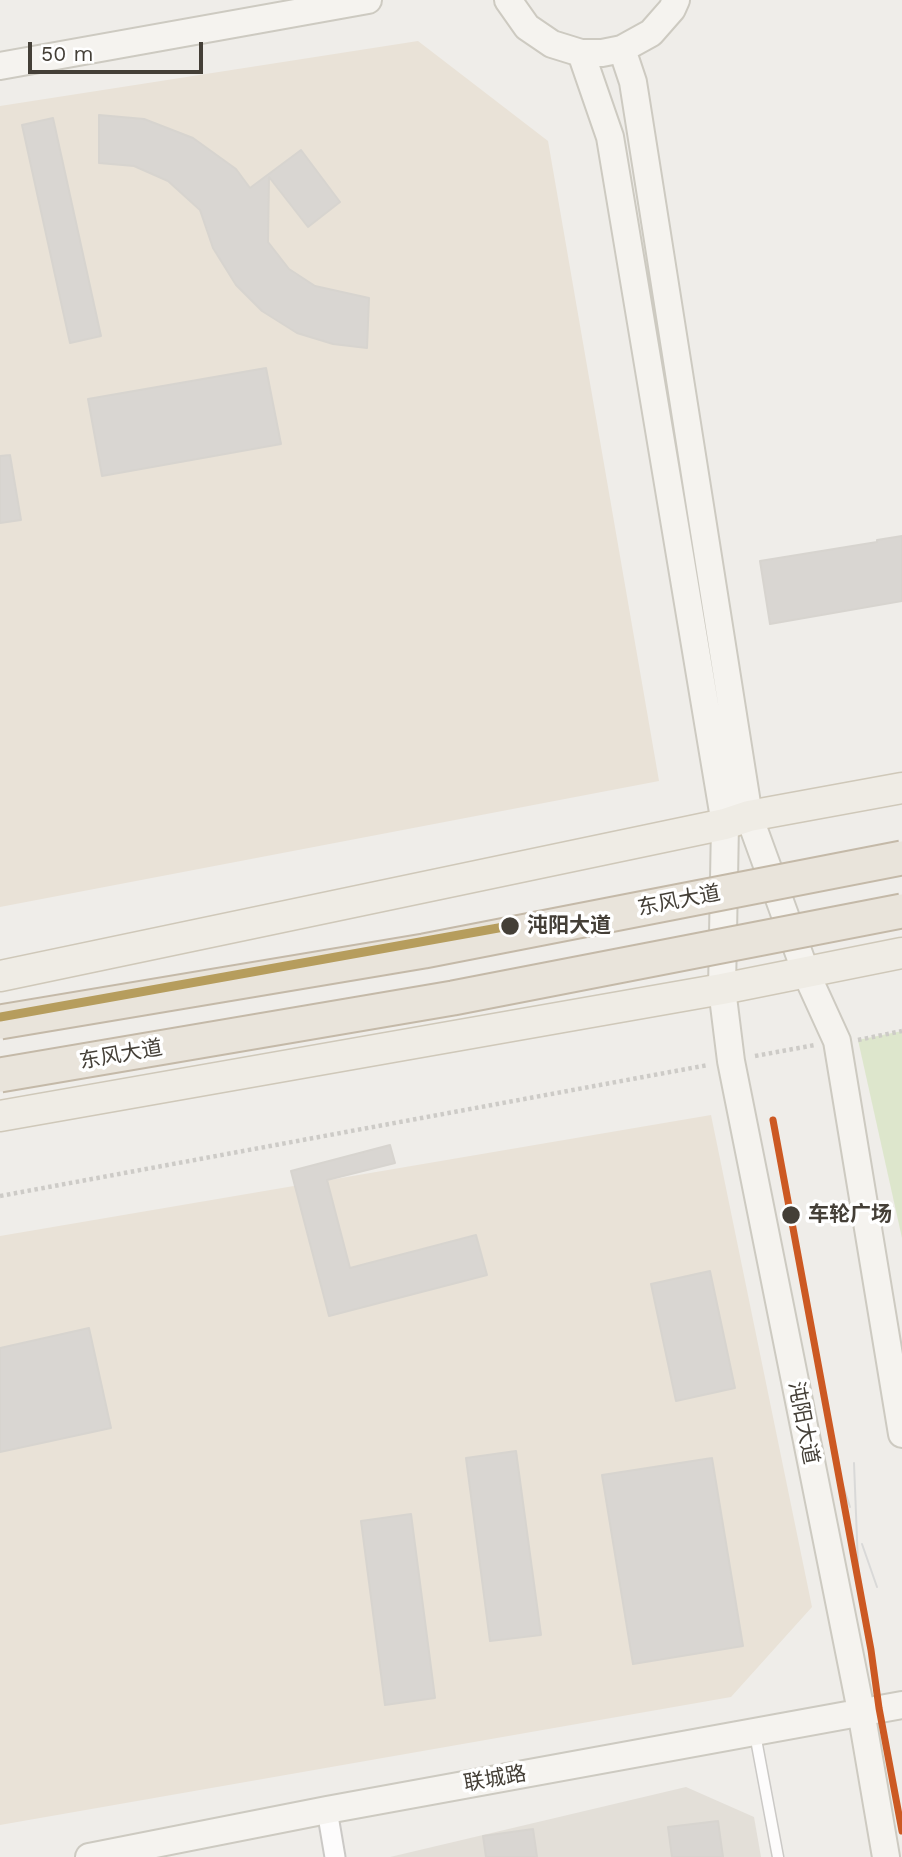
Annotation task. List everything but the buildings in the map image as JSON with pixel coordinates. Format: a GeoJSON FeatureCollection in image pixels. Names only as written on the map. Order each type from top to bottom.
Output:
{"type":"FeatureCollection","features":[{"type":"Feature","properties":{"kind":"highway","name":"东风大道"},"geometry":{"type":"LineString","coordinates":[[0,1022],[424,951],[902,858]]}},
{"type":"Feature","properties":{"kind":"highway","name":"东风大道"},"geometry":{"type":"LineString","coordinates":[[0,1075],[453,998],[902,911]]}},
{"type":"Feature","properties":{"kind":"main road"},"geometry":{"type":"LineString","coordinates":[[0,66],[368,0]]}},
{"type":"Feature","properties":{"kind":"main road"},"geometry":{"type":"LineString","coordinates":[[508,0],[527,27],[552,44],[581,52],[602,53],[622,49],[651,33],[673,9],[676,0]]}},
{"type":"Feature","properties":{"kind":"main road"},"geometry":{"type":"LineString","coordinates":[[622,49],[633,82],[737,820]]}},
{"type":"Feature","properties":{"kind":"main road"},"geometry":{"type":"LineString","coordinates":[[581,52],[610,137],[737,820],[837,1041],[902,1434]]}},
{"type":"Feature","properties":{"kind":"main road"},"geometry":{"type":"LineString","coordinates":[[0,976],[737,820],[902,788]]}},
{"type":"Feature","properties":{"kind":"main road","name":"沌阳大道"},"geometry":{"type":"LineString","coordinates":[[737,820],[722,989],[731,1061],[860,1711],[886,1857]]}},
{"type":"Feature","properties":{"kind":"main road"},"geometry":{"type":"LineString","coordinates":[[0,1116],[722,989],[902,953]]}},
{"type":"Feature","properties":{"kind":"main road","name":"联城路"},"geometry":{"type":"LineString","coordinates":[[89,1857],[327,1810],[902,1704]]}},
{"type":"Feature","properties":{"kind":"street"},"geometry":{"type":"LineString","coordinates":[[327,1810],[335,1857]]}},
{"type":"Feature","properties":{"kind":"lane"},"geometry":{"type":"LineString","coordinates":[[755,1731],[778,1857]]}},
{"type":"Feature","properties":{"kind":"path"},"geometry":{"type":"LineString","coordinates":[[0,1196],[902,1031]]}},
{"type":"Feature","properties":{"kind":"shaded area"},"geometry":{"type":"Polygon","coordinates":[[[418,41],[548,141],[659,781],[0,907],[0,106],[418,41]]]}},
{"type":"Feature","properties":{"kind":"shaded area"},"geometry":{"type":"Polygon","coordinates":[[[711,1115],[812,1607],[731,1697],[0,1825],[0,1236],[711,1115]]]}},
{"type":"Feature","properties":{"kind":"shaded area"},"geometry":{"type":"Polygon","coordinates":[[[686,1787],[754,1817],[761,1857],[390,1857],[686,1787]]]}},
{"type":"Feature","properties":{"kind":"green space"},"geometry":{"type":"Polygon","coordinates":[[[902,1031],[902,1238],[858,1040],[902,1031]]]}},
{"type":"Feature","properties":{"kind":"tram line"},"geometry":{"type":"LineString","coordinates":[[854,1463],[859,1590]]}},
{"type":"Feature","properties":{"kind":"tram line"},"geometry":{"type":"LineString","coordinates":[[837,1467],[850,1507]]}},
{"type":"Feature","properties":{"kind":"tram line"},"geometry":{"type":"LineString","coordinates":[[862,1544],[877,1587]]}},
{"type":"Feature","properties":{"kind":"transit line"},"geometry":{"type":"LineString","coordinates":[[0,1017],[515,925]]}},
{"type":"Feature","properties":{"kind":"transit line"},"geometry":{"type":"LineString","coordinates":[[773,1120],[902,1831]]}},
{"type":"Feature","properties":{"kind":"place","name":"沌阳大道"},"geometry":{"type":"Point","coordinates":[510,926]}},
{"type":"Feature","properties":{"kind":"place","name":"车轮广场"},"geometry":{"type":"Point","coordinates":[791,1215]}}]}
